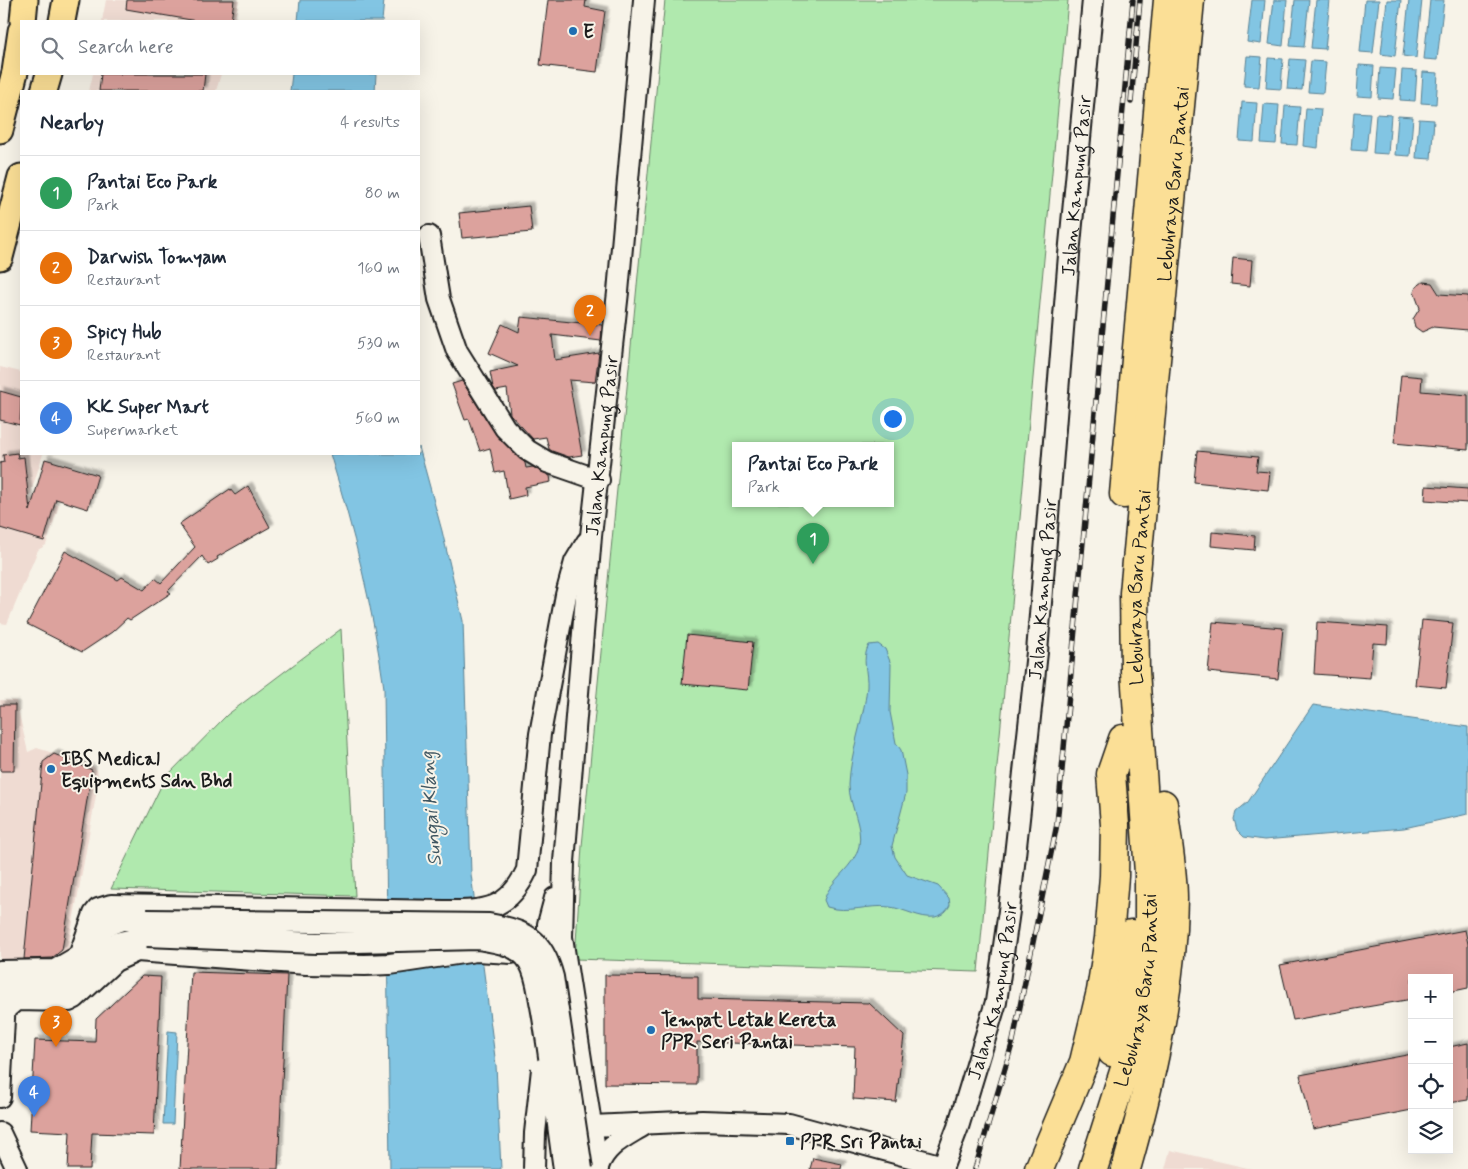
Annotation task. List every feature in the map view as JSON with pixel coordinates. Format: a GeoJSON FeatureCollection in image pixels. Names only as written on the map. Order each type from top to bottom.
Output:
{"type":"FeatureCollection","features":[{"type":"Feature","properties":{"kind":"highway","name":"Lebuhraya Baru Pantai"},"geometry":{"type":"LineString","coordinates":[[1131,739],[1118,666],[1116,592],[1168,0]]}},
{"type":"Feature","properties":{"kind":"highway","name":"Lebuhraya Baru Pantai"},"geometry":{"type":"LineString","coordinates":[[1093,1169],[1123,1080],[1133,1001],[1129,824],[1134,593],[1190,0]]}},
{"type":"Feature","properties":{"kind":"highway"},"geometry":{"type":"LineString","coordinates":[[1039,1169],[1081,1070],[1093,1030],[1109,938],[1114,876],[1115,825],[1111,774],[1131,739]]}},
{"type":"Feature","properties":{"kind":"highway"},"geometry":{"type":"LineString","coordinates":[[1126,1169],[1141,1119],[1158,1041],[1168,964],[1173,898],[1161,791],[1131,739]]}},
{"type":"Feature","properties":{"kind":"highway","name":"Lebuhraya Baru Pantai"},"geometry":{"type":"LineString","coordinates":[[1074,1169],[1133,1001]]}},
{"type":"Feature","properties":{"kind":"main road"},"geometry":{"type":"LineString","coordinates":[[23,20],[25,0]]}},
{"type":"Feature","properties":{"kind":"main road"},"geometry":{"type":"LineString","coordinates":[[62,20],[66,0]]}},
{"type":"Feature","properties":{"kind":"main road"},"geometry":{"type":"LineString","coordinates":[[0,130],[16,72],[20,39]]}},
{"type":"Feature","properties":{"kind":"main road"},"geometry":{"type":"LineString","coordinates":[[44,90],[48,75]]}},
{"type":"Feature","properties":{"kind":"main road"},"geometry":{"type":"LineString","coordinates":[[0,258],[20,181]]}},
{"type":"Feature","properties":{"kind":"street","name":"Jalan Kampung Pasir"},"geometry":{"type":"LineString","coordinates":[[564,862],[591,536],[599,480],[618,292],[644,0]]}},
{"type":"Feature","properties":{"kind":"street","name":"Jalan Kampung Pasir"},"geometry":{"type":"LineString","coordinates":[[942,1168],[958,1127],[996,1002],[1009,911],[1037,652],[1068,255],[1093,0]]}},
{"type":"Feature","properties":{"kind":"street"},"geometry":{"type":"LineString","coordinates":[[429,236],[439,299],[457,351],[505,428],[527,450],[547,462],[599,480]]}},
{"type":"Feature","properties":{"kind":"street"},"geometry":{"type":"LineString","coordinates":[[79,956],[94,914],[105,906],[305,910],[388,909],[444,912],[476,911],[496,907],[513,894],[527,870],[540,734],[566,595],[575,562],[591,536]]}},
{"type":"Feature","properties":{"kind":"street"},"geometry":{"type":"LineString","coordinates":[[552,1169],[545,1087],[548,924],[564,862]]}},
{"type":"Feature","properties":{"kind":"street"},"geometry":{"type":"LineString","coordinates":[[564,862],[562,937],[592,1126],[592,1168]]}},
{"type":"Feature","properties":{"kind":"street"},"geometry":{"type":"LineString","coordinates":[[241,958],[245,908]]}},
{"type":"Feature","properties":{"kind":"street"},"geometry":{"type":"LineString","coordinates":[[276,961],[282,909]]}},
{"type":"Feature","properties":{"kind":"street"},"geometry":{"type":"LineString","coordinates":[[444,912],[466,924]]}},
{"type":"Feature","properties":{"kind":"street"},"geometry":{"type":"LineString","coordinates":[[2,983],[55,970],[79,956],[106,926],[122,920],[147,928],[327,943],[478,939],[498,942],[522,954],[529,961],[534,976],[546,1034],[564,1169]]}},
{"type":"Feature","properties":{"kind":"street"},"geometry":{"type":"LineString","coordinates":[[2,983],[50,988],[66,983],[79,977],[116,943],[147,928],[466,924],[490,924],[510,927],[526,934],[538,944],[548,958],[592,1168]]}},
{"type":"Feature","properties":{"kind":"street"},"geometry":{"type":"LineString","coordinates":[[3,1011],[16,1000],[69,1001],[75,998],[115,961],[137,951],[306,964],[390,964],[476,951],[522,954]]}},
{"type":"Feature","properties":{"kind":"street"},"geometry":{"type":"LineString","coordinates":[[0,1097],[2,983]]}},
{"type":"Feature","properties":{"kind":"street"},"geometry":{"type":"LineString","coordinates":[[534,1169],[535,1133],[546,1034]]}},
{"type":"Feature","properties":{"kind":"street"},"geometry":{"type":"LineString","coordinates":[[545,1087],[549,1099],[565,1117],[592,1126],[702,1121],[790,1124],[942,1168]]}},
{"type":"Feature","properties":{"kind":"street"},"geometry":{"type":"LineString","coordinates":[[592,1168],[610,1146],[645,1124]]}},
{"type":"Feature","properties":{"kind":"street"},"geometry":{"type":"LineString","coordinates":[[552,1169],[554,1152],[558,1146],[568,1137],[592,1126]]}},
{"type":"Feature","properties":{"kind":"street"},"geometry":{"type":"LineString","coordinates":[[0,1133],[17,1169]]}},
{"type":"Feature","properties":{"kind":"shaded area"},"geometry":{"type":"Polygon","coordinates":[[[106,0],[239,0],[234,20],[102,20],[106,0]]]}},
{"type":"Feature","properties":{"kind":"shaded area"},"geometry":{"type":"Polygon","coordinates":[[[93,75],[221,75],[216,90],[89,90],[93,75]]]}},
{"type":"Feature","properties":{"kind":"shaded area"},"geometry":{"type":"Polygon","coordinates":[[[0,367],[20,372],[20,455],[43,455],[29,498],[59,505],[46,545],[38,550],[7,624],[0,623],[0,367]]]}},
{"type":"Feature","properties":{"kind":"shaded area"},"geometry":{"type":"Polygon","coordinates":[[[0,700],[16,701],[28,752],[37,748],[91,765],[97,770],[99,779],[67,955],[53,962],[0,964],[0,700]]]}},
{"type":"Feature","properties":{"kind":"shaded area"},"geometry":{"type":"Polygon","coordinates":[[[1170,1150],[1252,1169],[1165,1169],[1170,1150]]]}},
{"type":"Feature","properties":{"kind":"green space"},"geometry":{"type":"Polygon","coordinates":[[[665,0],[1068,0],[978,972],[575,959],[582,846],[665,0]]]}},
{"type":"Feature","properties":{"kind":"green space"},"geometry":{"type":"Polygon","coordinates":[[[341,629],[355,896],[111,889],[165,778],[227,715],[341,629]]]}},
{"type":"Feature","properties":{"kind":"water"},"geometry":{"type":"Polygon","coordinates":[[[300,0],[384,0],[382,20],[298,20],[300,0]]]}},
{"type":"Feature","properties":{"kind":"water"},"geometry":{"type":"Polygon","coordinates":[[[1252,0],[1265,0],[1261,44],[1247,42],[1252,0]]]}},
{"type":"Feature","properties":{"kind":"water"},"geometry":{"type":"Polygon","coordinates":[[[1274,0],[1287,0],[1283,46],[1269,44],[1274,0]]]}},
{"type":"Feature","properties":{"kind":"water"},"geometry":{"type":"Polygon","coordinates":[[[1295,0],[1309,0],[1304,47],[1290,46],[1295,0]]]}},
{"type":"Feature","properties":{"kind":"water"},"geometry":{"type":"Polygon","coordinates":[[[1316,0],[1330,0],[1325,49],[1311,48],[1316,0]]]}},
{"type":"Feature","properties":{"kind":"water"},"geometry":{"type":"Polygon","coordinates":[[[1365,0],[1379,0],[1373,53],[1360,52],[1365,0]]]}},
{"type":"Feature","properties":{"kind":"water"},"geometry":{"type":"Polygon","coordinates":[[[1387,0],[1401,0],[1395,56],[1381,54],[1387,0]]]}},
{"type":"Feature","properties":{"kind":"water"},"geometry":{"type":"Polygon","coordinates":[[[1409,0],[1422,0],[1416,58],[1403,56],[1409,0]]]}},
{"type":"Feature","properties":{"kind":"water"},"geometry":{"type":"Polygon","coordinates":[[[1430,0],[1444,0],[1437,60],[1424,59],[1430,0]]]}},
{"type":"Feature","properties":{"kind":"water"},"geometry":{"type":"Polygon","coordinates":[[[1247,56],[1262,57],[1259,87],[1244,86],[1247,56]]]}},
{"type":"Feature","properties":{"kind":"water"},"geometry":{"type":"Polygon","coordinates":[[[1268,58],[1283,59],[1281,89],[1266,88],[1268,58]]]}},
{"type":"Feature","properties":{"kind":"water"},"geometry":{"type":"Polygon","coordinates":[[[1290,59],[1305,60],[1302,90],[1287,89],[1290,59]]]}},
{"type":"Feature","properties":{"kind":"water"},"geometry":{"type":"Polygon","coordinates":[[[1311,61],[1326,62],[1323,93],[1308,92],[1311,61]]]}},
{"type":"Feature","properties":{"kind":"water"},"geometry":{"type":"Polygon","coordinates":[[[1359,65],[1374,66],[1372,97],[1357,96],[1359,65]]]}},
{"type":"Feature","properties":{"kind":"water"},"geometry":{"type":"Polygon","coordinates":[[[1380,68],[1396,69],[1393,99],[1378,98],[1380,68]]]}},
{"type":"Feature","properties":{"kind":"water"},"geometry":{"type":"Polygon","coordinates":[[[1402,70],[1417,71],[1415,101],[1400,100],[1402,70]]]}},
{"type":"Feature","properties":{"kind":"water"},"geometry":{"type":"Polygon","coordinates":[[[1423,72],[1438,73],[1436,104],[1421,103],[1423,72]]]}},
{"type":"Feature","properties":{"kind":"water"},"geometry":{"type":"Polygon","coordinates":[[[292,75],[376,75],[375,90],[290,90],[292,75]]]}},
{"type":"Feature","properties":{"kind":"water"},"geometry":{"type":"Polygon","coordinates":[[[1242,102],[1257,103],[1254,142],[1239,141],[1242,102]]]}},
{"type":"Feature","properties":{"kind":"water"},"geometry":{"type":"Polygon","coordinates":[[[1264,104],[1279,105],[1276,144],[1261,143],[1264,104]]]}},
{"type":"Feature","properties":{"kind":"water"},"geometry":{"type":"Polygon","coordinates":[[[1285,106],[1300,107],[1297,145],[1282,144],[1285,106]]]}},
{"type":"Feature","properties":{"kind":"water"},"geometry":{"type":"Polygon","coordinates":[[[1306,108],[1321,109],[1318,148],[1303,146],[1306,108]]]}},
{"type":"Feature","properties":{"kind":"water"},"geometry":{"type":"Polygon","coordinates":[[[1354,112],[1370,113],[1366,151],[1351,150],[1354,112]]]}},
{"type":"Feature","properties":{"kind":"water"},"geometry":{"type":"Polygon","coordinates":[[[1376,114],[1391,115],[1388,154],[1373,153],[1376,114]]]}},
{"type":"Feature","properties":{"kind":"water"},"geometry":{"type":"Polygon","coordinates":[[[1398,116],[1413,117],[1410,156],[1395,155],[1398,116]]]}},
{"type":"Feature","properties":{"kind":"water"},"geometry":{"type":"Polygon","coordinates":[[[1419,119],[1434,120],[1431,159],[1416,158],[1419,119]]]}},
{"type":"Feature","properties":{"kind":"water","name":"Sungai Klang"},"geometry":{"type":"Polygon","coordinates":[[[420,451],[442,531],[463,621],[471,874],[496,1065],[501,1169],[390,1169],[384,688],[362,570],[330,455],[420,455],[420,451]]]}},
{"type":"Feature","properties":{"kind":"water"},"geometry":{"type":"Polygon","coordinates":[[[878,644],[885,649],[891,664],[890,712],[896,743],[901,750],[906,775],[906,793],[892,846],[895,857],[907,875],[938,886],[949,898],[950,905],[948,909],[935,917],[924,917],[896,908],[882,906],[843,910],[835,909],[827,907],[824,900],[831,886],[853,860],[859,846],[858,823],[851,800],[849,785],[850,773],[867,687],[865,655],[869,645],[878,644]]]}},
{"type":"Feature","properties":{"kind":"water"},"geometry":{"type":"Polygon","coordinates":[[[1313,705],[1468,727],[1468,814],[1404,828],[1264,840],[1244,837],[1237,830],[1234,819],[1236,812],[1248,802],[1313,705]]]}},
{"type":"Feature","properties":{"kind":"water"},"geometry":{"type":"Polygon","coordinates":[[[168,1031],[177,1032],[173,1124],[163,1124],[168,1031]]]}},
{"type":"Feature","properties":{"kind":"building"},"geometry":{"type":"Polygon","coordinates":[[[127,0],[234,0],[231,20],[191,20],[126,9],[127,0]]]}},
{"type":"Feature","properties":{"kind":"building","name":"E"},"geometry":{"type":"Polygon","coordinates":[[[548,0],[586,0],[585,7],[605,11],[597,72],[540,65],[548,0]]]}},
{"type":"Feature","properties":{"kind":"building"},"geometry":{"type":"Polygon","coordinates":[[[101,75],[205,75],[203,90],[99,90],[101,75]]]}},
{"type":"Feature","properties":{"kind":"building"},"geometry":{"type":"Polygon","coordinates":[[[529,206],[532,232],[462,238],[459,213],[529,206]]]}},
{"type":"Feature","properties":{"kind":"building"},"geometry":{"type":"Polygon","coordinates":[[[1233,258],[1252,260],[1250,286],[1231,284],[1233,258]]]}},
{"type":"Feature","properties":{"kind":"building"},"geometry":{"type":"Polygon","coordinates":[[[1423,282],[1432,283],[1439,294],[1468,296],[1468,330],[1433,327],[1422,332],[1415,327],[1413,319],[1420,308],[1414,292],[1416,287],[1423,282]]]}},
{"type":"Feature","properties":{"kind":"building"},"geometry":{"type":"Polygon","coordinates":[[[521,317],[602,325],[601,341],[552,335],[555,360],[599,353],[595,382],[569,380],[582,455],[569,457],[552,451],[549,449],[546,437],[533,439],[510,414],[507,389],[496,391],[493,387],[490,372],[518,366],[489,353],[502,324],[519,332],[521,317]]]}},
{"type":"Feature","properties":{"kind":"building"},"geometry":{"type":"Polygon","coordinates":[[[1401,375],[1422,377],[1421,391],[1468,395],[1468,450],[1394,443],[1401,375]]]}},
{"type":"Feature","properties":{"kind":"building"},"geometry":{"type":"Polygon","coordinates":[[[462,381],[497,436],[525,463],[526,468],[533,467],[550,476],[551,482],[525,487],[526,495],[509,499],[504,471],[495,473],[490,448],[480,451],[469,419],[465,420],[452,384],[462,381]]]}},
{"type":"Feature","properties":{"kind":"building"},"geometry":{"type":"Polygon","coordinates":[[[0,391],[20,397],[20,425],[0,420],[0,391]]]}},
{"type":"Feature","properties":{"kind":"building"},"geometry":{"type":"Polygon","coordinates":[[[1197,451],[1258,457],[1256,471],[1270,472],[1268,490],[1194,482],[1197,451]]]}},
{"type":"Feature","properties":{"kind":"building"},"geometry":{"type":"Polygon","coordinates":[[[17,453],[18,458],[24,457],[30,511],[45,459],[98,475],[88,509],[56,499],[44,541],[0,528],[0,463],[4,462],[3,455],[17,453]]]}},
{"type":"Feature","properties":{"kind":"building"},"geometry":{"type":"Polygon","coordinates":[[[248,486],[270,527],[217,557],[218,559],[208,565],[202,556],[168,591],[171,593],[130,620],[127,618],[112,632],[82,652],[27,624],[65,551],[118,580],[122,577],[144,590],[155,578],[161,583],[195,547],[179,524],[230,489],[235,495],[248,486]]]}},
{"type":"Feature","properties":{"kind":"building"},"geometry":{"type":"Polygon","coordinates":[[[1426,486],[1468,489],[1468,503],[1425,500],[1426,486]]]}},
{"type":"Feature","properties":{"kind":"building"},"geometry":{"type":"Polygon","coordinates":[[[1212,532],[1255,536],[1254,550],[1211,546],[1212,532]]]}},
{"type":"Feature","properties":{"kind":"building"},"geometry":{"type":"Polygon","coordinates":[[[1422,620],[1453,623],[1446,688],[1415,685],[1422,620]]]}},
{"type":"Feature","properties":{"kind":"building"},"geometry":{"type":"Polygon","coordinates":[[[1213,622],[1283,628],[1278,679],[1208,672],[1213,622]]]}},
{"type":"Feature","properties":{"kind":"building"},"geometry":{"type":"Polygon","coordinates":[[[1317,622],[1388,627],[1387,644],[1373,643],[1370,678],[1314,674],[1317,622]]]}},
{"type":"Feature","properties":{"kind":"building"},"geometry":{"type":"Polygon","coordinates":[[[687,635],[753,642],[748,690],[682,684],[687,635]]]}},
{"type":"Feature","properties":{"kind":"building"},"geometry":{"type":"Polygon","coordinates":[[[0,705],[15,705],[14,771],[0,771],[0,705]]]}},
{"type":"Feature","properties":{"kind":"building"},"geometry":{"type":"Polygon","coordinates":[[[54,754],[92,770],[62,950],[52,958],[24,959],[43,762],[54,754]]]}},
{"type":"Feature","properties":{"kind":"building"},"geometry":{"type":"Polygon","coordinates":[[[1465,930],[1468,944],[1468,988],[1453,991],[1453,974],[1408,974],[1408,1000],[1293,1020],[1280,965],[1465,930]]]}},
{"type":"Feature","properties":{"kind":"building"},"geometry":{"type":"Polygon","coordinates":[[[191,972],[287,975],[278,1169],[180,1169],[191,972]]]}},
{"type":"Feature","properties":{"kind":"building"},"geometry":{"type":"Polygon","coordinates":[[[605,975],[698,976],[698,999],[869,1003],[904,1036],[896,1102],[853,1099],[855,1047],[697,1042],[697,1085],[605,1084],[605,975]]]}},
{"type":"Feature","properties":{"kind":"building"},"geometry":{"type":"Polygon","coordinates":[[[142,976],[161,977],[154,1135],[92,1133],[90,1169],[68,1169],[70,1132],[30,1130],[35,1040],[95,1042],[96,1019],[142,976]]]}},
{"type":"Feature","properties":{"kind":"building"},"geometry":{"type":"Polygon","coordinates":[[[1468,1043],[1468,1100],[1453,1102],[1453,1064],[1453,1046],[1468,1043]]]}},
{"type":"Feature","properties":{"kind":"building"},"geometry":{"type":"Polygon","coordinates":[[[1408,1055],[1408,1111],[1313,1129],[1300,1075],[1408,1055]]]}},
{"type":"Feature","properties":{"kind":"building"},"geometry":{"type":"Polygon","coordinates":[[[813,1158],[842,1164],[841,1169],[810,1169],[813,1158]]]}},
{"type":"Feature","properties":{"kind":"railway"},"geometry":{"type":"LineString","coordinates":[[975,1169],[1013,1041],[1057,824],[1133,0]]}},
{"type":"Feature","properties":{"kind":"railway"},"geometry":{"type":"LineString","coordinates":[[1131,102],[1140,0]]}},
{"type":"Feature","properties":{"kind":"place","name":"E"},"geometry":{"type":"Point","coordinates":[573,31]}},
{"type":"Feature","properties":{"kind":"place","name":"Darwish Tomyam"},"geometry":{"type":"Point","coordinates":[590,336]}},
{"type":"Feature","properties":{"kind":"place","name":"Pantai Eco Park"},"geometry":{"type":"Point","coordinates":[813,564]}},
{"type":"Feature","properties":{"kind":"place","name":"IBS Medical Equipments Sdn Bhd"},"geometry":{"type":"Point","coordinates":[51,769]}},
{"type":"Feature","properties":{"kind":"place","name":"Tempat Letak Kereta PPR Seri Pantai"},"geometry":{"type":"Point","coordinates":[651,1030]}},
{"type":"Feature","properties":{"kind":"place","name":"Spicy Hub"},"geometry":{"type":"Point","coordinates":[56,1047]}},
{"type":"Feature","properties":{"kind":"place","name":"KK Super Mart"},"geometry":{"type":"Point","coordinates":[34,1117]}},
{"type":"Feature","properties":{"kind":"place","name":"PPR Sri Pantai"},"geometry":{"type":"Point","coordinates":[790,1141]}}]}
